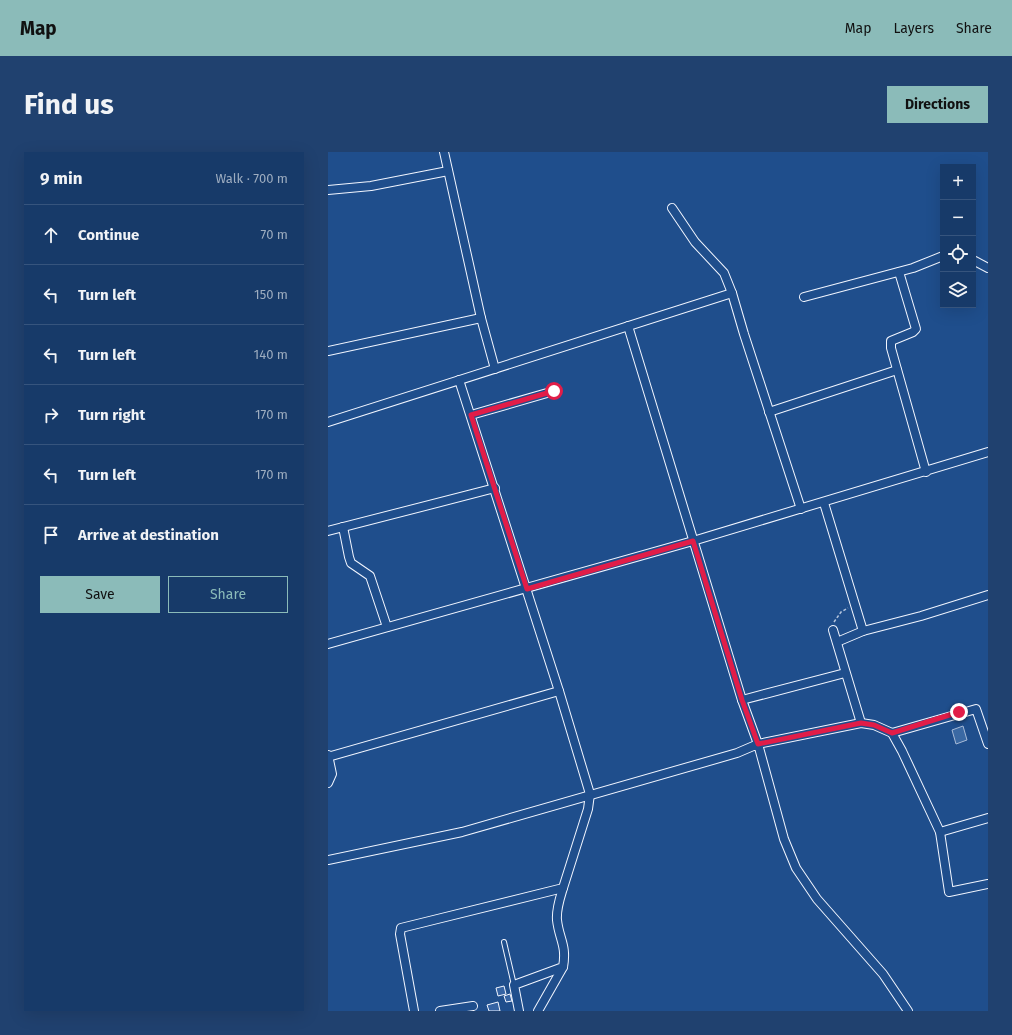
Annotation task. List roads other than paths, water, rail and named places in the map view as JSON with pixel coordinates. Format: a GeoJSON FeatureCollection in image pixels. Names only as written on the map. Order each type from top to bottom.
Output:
{"type":"FeatureCollection","features":[{"type":"Feature","properties":{"kind":"street"},"geometry":{"type":"LineString","coordinates":[[444,152],[495,369]]}},
{"type":"Feature","properties":{"kind":"street"},"geometry":{"type":"LineString","coordinates":[[328,190],[371,186],[448,171]]}},
{"type":"Feature","properties":{"kind":"street"},"geometry":{"type":"LineString","coordinates":[[672,208],[695,242],[724,273],[732,293],[801,509]]}},
{"type":"Feature","properties":{"kind":"street"},"geometry":{"type":"LineString","coordinates":[[804,297],[899,272],[940,257]]}},
{"type":"Feature","properties":{"kind":"street"},"geometry":{"type":"LineString","coordinates":[[976,262],[988,268]]}},
{"type":"Feature","properties":{"kind":"street"},"geometry":{"type":"LineString","coordinates":[[899,272],[916,328],[913,332],[891,341],[897,370],[926,472]]}},
{"type":"Feature","properties":{"kind":"street"},"geometry":{"type":"LineString","coordinates":[[328,422],[732,293]]}},
{"type":"Feature","properties":{"kind":"street"},"geometry":{"type":"LineString","coordinates":[[328,351],[482,318]]}},
{"type":"Feature","properties":{"kind":"street"},"geometry":{"type":"LineString","coordinates":[[628,326],[742,700],[758,744],[784,839],[796,868],[816,899],[883,974],[908,1011]]}},
{"type":"Feature","properties":{"kind":"street"},"geometry":{"type":"LineString","coordinates":[[769,412],[897,370]]}},
{"type":"Feature","properties":{"kind":"street"},"geometry":{"type":"LineString","coordinates":[[459,380],[560,691],[590,794],[588,809],[557,910],[557,921],[565,952],[563,967],[538,1011]]}},
{"type":"Feature","properties":{"kind":"street"},"geometry":{"type":"LineString","coordinates":[[471,415],[554,391]]}},
{"type":"Feature","properties":{"kind":"street"},"geometry":{"type":"LineString","coordinates":[[328,644],[527,589],[824,503],[988,452]]}},
{"type":"Feature","properties":{"kind":"street"},"geometry":{"type":"LineString","coordinates":[[328,531],[495,488]]}},
{"type":"Feature","properties":{"kind":"street"},"geometry":{"type":"LineString","coordinates":[[824,503],[863,631]]}},
{"type":"Feature","properties":{"kind":"street"},"geometry":{"type":"LineString","coordinates":[[343,527],[348,557],[356,568],[370,576],[387,628]]}},
{"type":"Feature","properties":{"kind":"street"},"geometry":{"type":"LineString","coordinates":[[837,642],[863,631],[921,616],[988,595]]}},
{"type":"Feature","properties":{"kind":"street"},"geometry":{"type":"LineString","coordinates":[[833,630],[861,723]]}},
{"type":"Feature","properties":{"kind":"street"},"geometry":{"type":"LineString","coordinates":[[742,700],[845,673]]}},
{"type":"Feature","properties":{"kind":"street"},"geometry":{"type":"LineString","coordinates":[[328,783],[332,774],[328,756],[560,691]]}},
{"type":"Feature","properties":{"kind":"street"},"geometry":{"type":"LineString","coordinates":[[892,733],[976,709],[988,744]]}},
{"type":"Feature","properties":{"kind":"street"},"geometry":{"type":"LineString","coordinates":[[328,860],[462,832],[736,753],[758,744],[861,723],[874,725],[892,733],[902,751],[940,832],[949,892],[988,884]]}},
{"type":"Feature","properties":{"kind":"street"},"geometry":{"type":"LineString","coordinates":[[940,832],[988,818]]}},
{"type":"Feature","properties":{"kind":"street"},"geometry":{"type":"LineString","coordinates":[[414,1011],[400,934],[401,928],[564,888]]}},
{"type":"Feature","properties":{"kind":"street"},"geometry":{"type":"LineString","coordinates":[[519,1011],[514,985],[563,967]]}},
{"type":"Feature","properties":{"kind":"street"},"geometry":{"type":"LineString","coordinates":[[440,1011],[474,1006]]}},
{"type":"Feature","properties":{"kind":"lane"},"geometry":{"type":"LineString","coordinates":[[504,942],[514,985]]}},
{"type":"Feature","properties":{"kind":"water"},"geometry":{"type":"Polygon","coordinates":[[[963,726],[967,740],[956,744],[952,730],[963,726]]]}}]}
